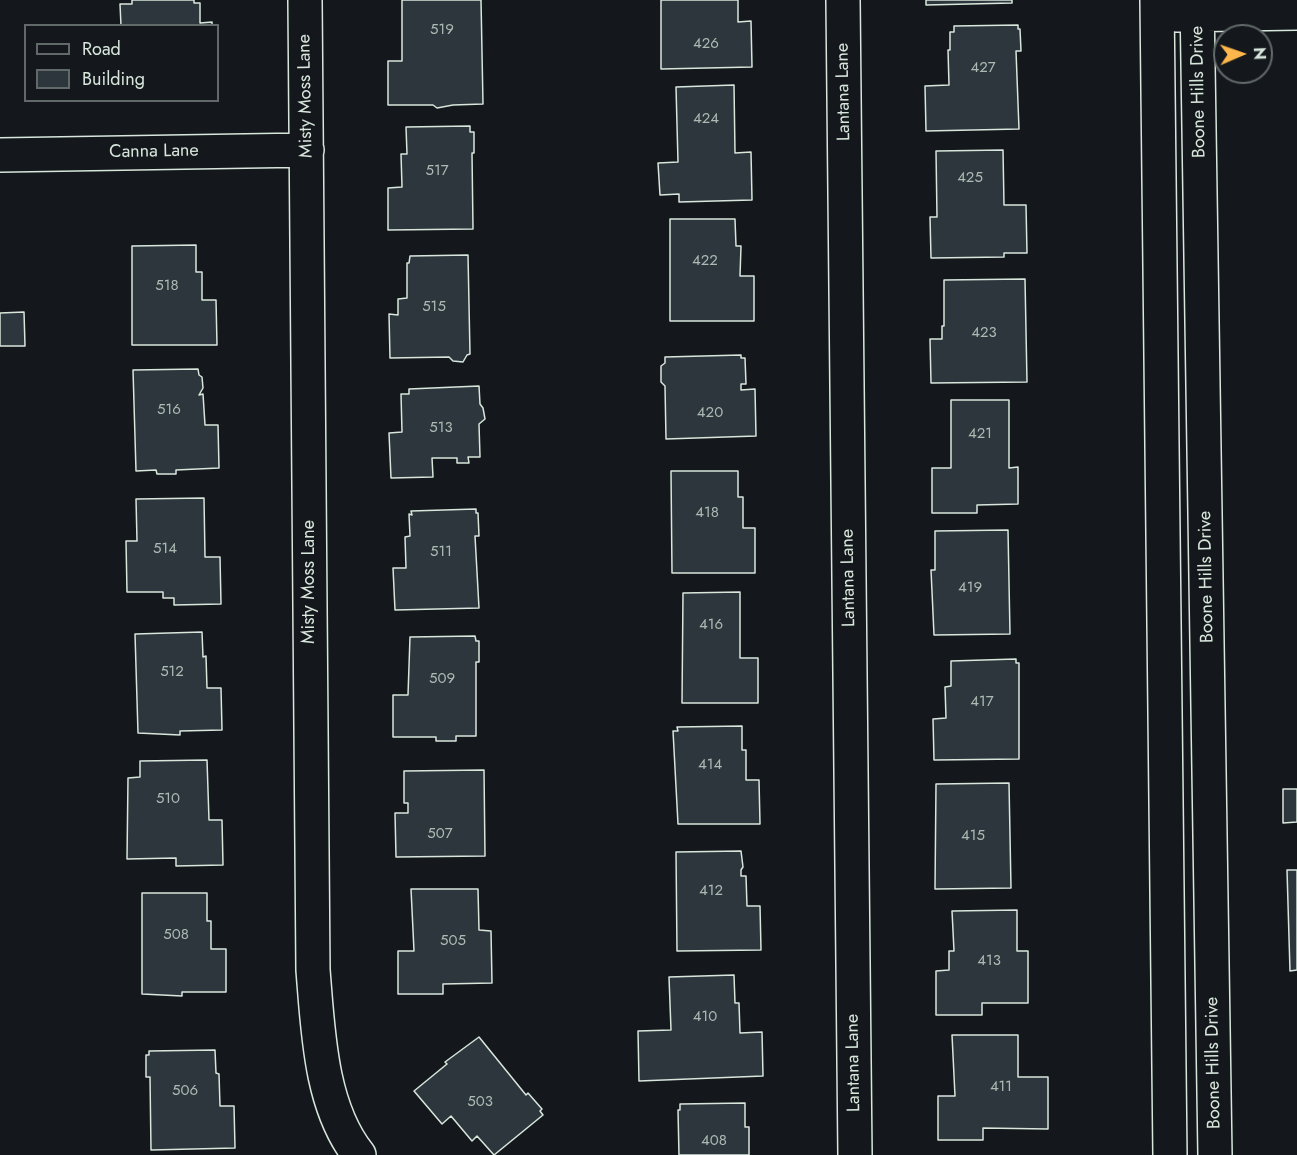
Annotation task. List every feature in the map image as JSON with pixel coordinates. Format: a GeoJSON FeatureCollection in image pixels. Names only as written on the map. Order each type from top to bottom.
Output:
{"type":"FeatureCollection","features":[{"type":"Feature","properties":{"kind":"street","name":"Misty Moss Lane"},"geometry":{"type":"LineString","coordinates":[[305,0],[313,970],[318,1035],[327,1088],[349,1142],[358,1155]]}},
{"type":"Feature","properties":{"kind":"street","name":"Lantana Lane"},"geometry":{"type":"LineString","coordinates":[[843,0],[855,1155]]}},
{"type":"Feature","properties":{"kind":"street"},"geometry":{"type":"LineString","coordinates":[[1170,1155],[1157,8],[1198,7],[1297,13]]}},
{"type":"Feature","properties":{"kind":"street","name":"Boone Hills Drive"},"geometry":{"type":"LineString","coordinates":[[1198,7],[1215,1155]]}},
{"type":"Feature","properties":{"kind":"street","name":"Canna Lane"},"geometry":{"type":"LineString","coordinates":[[0,155],[307,150]]}},
{"type":"Feature","properties":{"kind":"building"},"geometry":{"type":"Polygon","coordinates":[[[132,0],[194,0],[194,3],[200,3],[200,23],[212,22],[212,24],[121,24],[120,4],[132,4],[132,0]]]}},
{"type":"Feature","properties":{"kind":"building"},"geometry":{"type":"Polygon","coordinates":[[[402,0],[481,0],[483,104],[437,108],[433,105],[388,105],[388,61],[402,61],[402,0]]]}},
{"type":"Feature","properties":{"kind":"building"},"geometry":{"type":"Polygon","coordinates":[[[661,0],[738,0],[738,22],[751,21],[752,67],[661,69],[661,0]]]}},
{"type":"Feature","properties":{"kind":"building"},"geometry":{"type":"Polygon","coordinates":[[[926,0],[1012,0],[1012,3],[926,5],[926,0]]]}},
{"type":"Feature","properties":{"kind":"building"},"geometry":{"type":"Polygon","coordinates":[[[1018,25],[1021,51],[1016,51],[1019,129],[926,131],[925,86],[949,85],[948,50],[950,50],[950,32],[954,32],[954,26],[1018,25]]]}},
{"type":"Feature","properties":{"kind":"building"},"geometry":{"type":"Polygon","coordinates":[[[734,85],[735,153],[751,152],[752,200],[679,202],[679,194],[660,195],[658,163],[678,162],[676,87],[734,85]]]}},
{"type":"Feature","properties":{"kind":"building"},"geometry":{"type":"Polygon","coordinates":[[[470,126],[470,132],[474,132],[473,229],[388,230],[388,188],[402,187],[401,154],[407,154],[406,127],[470,126]]]}},
{"type":"Feature","properties":{"kind":"building"},"geometry":{"type":"Polygon","coordinates":[[[1003,150],[1004,205],[1026,205],[1027,253],[1004,253],[1004,257],[931,258],[930,217],[937,217],[936,151],[1003,150]]]}},
{"type":"Feature","properties":{"kind":"building"},"geometry":{"type":"Polygon","coordinates":[[[670,219],[735,219],[736,246],[741,246],[740,276],[754,276],[754,321],[670,321],[670,219]]]}},
{"type":"Feature","properties":{"kind":"building"},"geometry":{"type":"Polygon","coordinates":[[[196,245],[196,272],[202,272],[202,300],[216,300],[217,345],[132,345],[132,246],[196,245]]]}},
{"type":"Feature","properties":{"kind":"building"},"geometry":{"type":"Polygon","coordinates":[[[468,255],[470,354],[463,362],[453,361],[449,357],[390,358],[389,314],[398,315],[398,299],[407,298],[407,263],[409,263],[410,256],[468,255]]]}},
{"type":"Feature","properties":{"kind":"building"},"geometry":{"type":"Polygon","coordinates":[[[1025,279],[1027,382],[931,383],[930,339],[942,339],[944,280],[1025,279]]]}},
{"type":"Feature","properties":{"kind":"building"},"geometry":{"type":"Polygon","coordinates":[[[24,312],[25,346],[0,346],[0,313],[24,312]]]}},
{"type":"Feature","properties":{"kind":"building"},"geometry":{"type":"Polygon","coordinates":[[[741,355],[741,358],[745,358],[746,384],[741,384],[741,390],[755,389],[756,436],[666,439],[665,386],[661,382],[661,366],[665,363],[665,357],[741,355]]]}},
{"type":"Feature","properties":{"kind":"building"},"geometry":{"type":"Polygon","coordinates":[[[198,369],[202,377],[203,388],[199,395],[203,394],[205,425],[218,425],[219,468],[176,470],[176,474],[157,474],[156,470],[136,471],[133,370],[198,369]]]}},
{"type":"Feature","properties":{"kind":"building"},"geometry":{"type":"Polygon","coordinates":[[[479,386],[480,404],[485,419],[479,424],[480,457],[468,457],[469,463],[457,463],[457,458],[432,458],[433,477],[391,478],[389,433],[402,432],[401,394],[409,394],[409,389],[479,386]]]}},
{"type":"Feature","properties":{"kind":"building"},"geometry":{"type":"Polygon","coordinates":[[[951,400],[1009,400],[1009,468],[1018,467],[1018,504],[977,505],[977,513],[932,513],[932,468],[951,468],[951,400]]]}},
{"type":"Feature","properties":{"kind":"building"},"geometry":{"type":"Polygon","coordinates":[[[671,471],[738,471],[738,497],[743,497],[743,528],[755,528],[755,573],[672,573],[671,471]]]}},
{"type":"Feature","properties":{"kind":"building"},"geometry":{"type":"Polygon","coordinates":[[[204,498],[205,557],[220,557],[221,604],[174,605],[174,598],[163,598],[163,592],[127,592],[126,541],[137,541],[136,499],[204,498]]]}},
{"type":"Feature","properties":{"kind":"building"},"geometry":{"type":"Polygon","coordinates":[[[476,509],[479,536],[475,536],[479,608],[395,610],[393,568],[406,568],[405,537],[410,536],[409,514],[412,515],[411,511],[476,509]]]}},
{"type":"Feature","properties":{"kind":"building"},"geometry":{"type":"Polygon","coordinates":[[[1008,530],[1010,634],[934,635],[931,570],[935,570],[935,531],[1008,530]]]}},
{"type":"Feature","properties":{"kind":"building"},"geometry":{"type":"Polygon","coordinates":[[[740,592],[740,658],[758,658],[758,703],[682,703],[683,593],[740,592]]]}},
{"type":"Feature","properties":{"kind":"building"},"geometry":{"type":"Polygon","coordinates":[[[202,632],[203,657],[206,656],[207,688],[221,688],[222,730],[180,731],[180,735],[138,733],[135,634],[202,632]]]}},
{"type":"Feature","properties":{"kind":"building"},"geometry":{"type":"Polygon","coordinates":[[[475,636],[476,641],[479,641],[479,662],[476,662],[476,736],[456,736],[456,741],[436,741],[436,737],[393,737],[393,695],[408,695],[410,637],[475,636]]]}},
{"type":"Feature","properties":{"kind":"building"},"geometry":{"type":"Polygon","coordinates":[[[1016,659],[1016,663],[1019,663],[1019,759],[934,760],[933,719],[946,718],[945,687],[951,686],[951,661],[1016,659]]]}},
{"type":"Feature","properties":{"kind":"building"},"geometry":{"type":"Polygon","coordinates":[[[742,726],[742,750],[746,750],[746,780],[759,780],[760,824],[678,824],[673,731],[678,731],[677,727],[742,726]]]}},
{"type":"Feature","properties":{"kind":"building"},"geometry":{"type":"Polygon","coordinates":[[[207,760],[209,820],[222,820],[223,865],[176,866],[176,858],[127,859],[128,778],[140,777],[140,761],[207,760]]]}},
{"type":"Feature","properties":{"kind":"building"},"geometry":{"type":"Polygon","coordinates":[[[484,770],[485,856],[396,857],[395,813],[408,813],[408,803],[404,803],[404,771],[484,770]]]}},
{"type":"Feature","properties":{"kind":"building"},"geometry":{"type":"Polygon","coordinates":[[[1009,783],[1011,888],[935,889],[936,784],[1009,783]]]}},
{"type":"Feature","properties":{"kind":"building"},"geometry":{"type":"Polygon","coordinates":[[[1283,789],[1297,789],[1297,822],[1283,823],[1283,789]]]}},
{"type":"Feature","properties":{"kind":"building"},"geometry":{"type":"Polygon","coordinates":[[[741,851],[743,867],[741,876],[746,876],[747,906],[760,906],[761,950],[677,951],[676,852],[741,851]]]}},
{"type":"Feature","properties":{"kind":"building"},"geometry":{"type":"Polygon","coordinates":[[[1287,870],[1297,870],[1297,970],[1290,971],[1287,870]]]}},
{"type":"Feature","properties":{"kind":"building"},"geometry":{"type":"Polygon","coordinates":[[[411,889],[478,889],[479,930],[491,931],[492,983],[443,984],[443,994],[398,994],[398,951],[414,951],[411,889]]]}},
{"type":"Feature","properties":{"kind":"building"},"geometry":{"type":"Polygon","coordinates":[[[142,893],[207,893],[207,921],[211,921],[211,949],[226,949],[226,992],[182,992],[182,996],[142,994],[142,893]]]}},
{"type":"Feature","properties":{"kind":"building"},"geometry":{"type":"Polygon","coordinates":[[[1017,910],[1017,951],[1028,951],[1028,1003],[982,1003],[982,1015],[936,1015],[936,971],[949,970],[949,951],[954,951],[952,911],[1017,910]]]}},
{"type":"Feature","properties":{"kind":"building"},"geometry":{"type":"Polygon","coordinates":[[[734,975],[735,1003],[739,1003],[740,1033],[762,1032],[763,1076],[639,1081],[638,1031],[671,1030],[669,977],[734,975]]]}},
{"type":"Feature","properties":{"kind":"building"},"geometry":{"type":"Polygon","coordinates":[[[952,1035],[1018,1035],[1018,1077],[1048,1077],[1048,1129],[983,1128],[983,1140],[938,1140],[938,1096],[955,1096],[952,1035]]]}},
{"type":"Feature","properties":{"kind":"building"},"geometry":{"type":"Polygon","coordinates":[[[479,1037],[526,1095],[528,1093],[542,1109],[540,1111],[543,1115],[494,1155],[477,1136],[472,1141],[451,1116],[442,1124],[414,1091],[447,1064],[445,1062],[479,1037]]]}},
{"type":"Feature","properties":{"kind":"building"},"geometry":{"type":"Polygon","coordinates":[[[215,1050],[216,1073],[219,1074],[220,1106],[234,1106],[235,1148],[151,1150],[150,1077],[146,1077],[146,1055],[149,1055],[149,1051],[215,1050]]]}},
{"type":"Feature","properties":{"kind":"building"},"geometry":{"type":"Polygon","coordinates":[[[745,1103],[745,1127],[749,1127],[749,1155],[679,1155],[678,1110],[680,1110],[680,1104],[745,1103]]]}}]}
